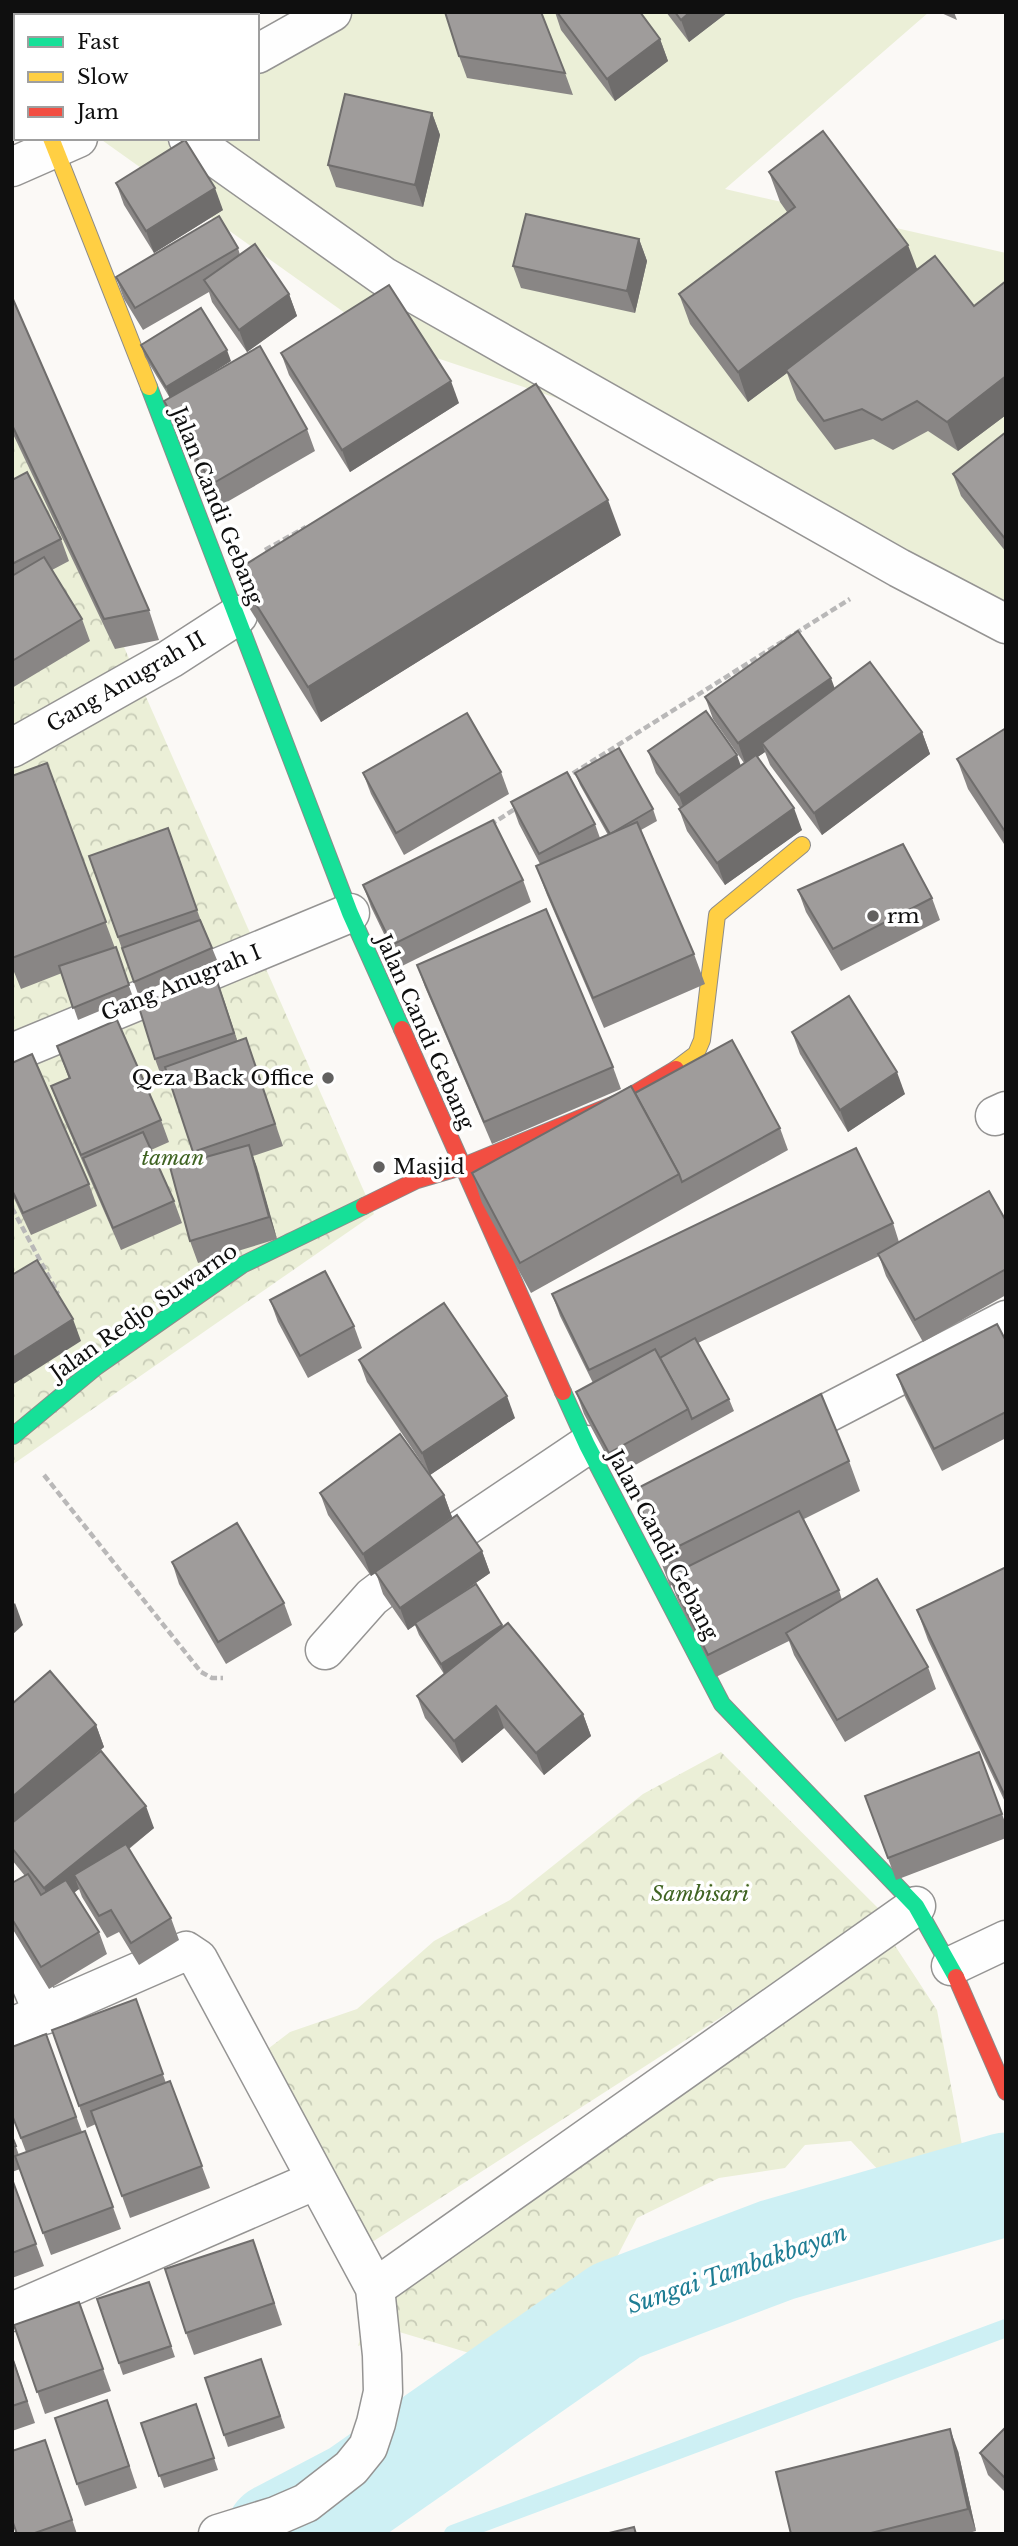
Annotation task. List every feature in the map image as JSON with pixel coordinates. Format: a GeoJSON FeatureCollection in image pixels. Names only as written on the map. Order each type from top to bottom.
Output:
{"type":"FeatureCollection","features":[{"type":"Feature","properties":{"kind":"main road","name":"Jalan Candi Gebang"},"geometry":{"type":"LineString","coordinates":[[61,142],[220,574],[238,615],[350,913],[587,1445],[722,1704],[916,1906],[951,1966],[1006,2092]]}},
{"type":"Feature","properties":{"kind":"main road","name":"Jalan Redjo Suwarno"},"geometry":{"type":"LineString","coordinates":[[13,1436],[96,1367],[242,1265],[417,1180],[461,1167],[622,1101],[680,1067],[696,1055],[702,1040],[716,915],[802,845]]}},
{"type":"Feature","properties":{"kind":"street"},"geometry":{"type":"LineString","coordinates":[[259,53],[332,12]]}},
{"type":"Feature","properties":{"kind":"street"},"geometry":{"type":"LineString","coordinates":[[191,140],[383,276],[899,568],[1006,624]]}},
{"type":"Feature","properties":{"kind":"street"},"geometry":{"type":"LineString","coordinates":[[12,167],[61,142]]}},
{"type":"Feature","properties":{"kind":"street","name":"Gang Anugrah II"},"geometry":{"type":"LineString","coordinates":[[12,748],[170,659],[238,615]]}},
{"type":"Feature","properties":{"kind":"street","name":"Gang Anugrah I"},"geometry":{"type":"LineString","coordinates":[[12,1053],[350,913]]}},
{"type":"Feature","properties":{"kind":"street"},"geometry":{"type":"LineString","coordinates":[[748,1454],[1006,1320]]}},
{"type":"Feature","properties":{"kind":"street"},"geometry":{"type":"LineString","coordinates":[[325,1650],[372,1597],[459,1531],[587,1445]]}},
{"type":"Feature","properties":{"kind":"street"},"geometry":{"type":"LineString","coordinates":[[626,1519],[663,1499]]}},
{"type":"Feature","properties":{"kind":"street"},"geometry":{"type":"LineString","coordinates":[[375,2288],[916,1906]]}},
{"type":"Feature","properties":{"kind":"street"},"geometry":{"type":"LineString","coordinates":[[12,1940],[28,2021],[186,1951],[198,1959],[375,2288],[383,2392],[368,2447],[330,2487],[306,2503],[276,2516],[218,2534]]}},
{"type":"Feature","properties":{"kind":"street"},"geometry":{"type":"LineString","coordinates":[[951,1966],[1006,1940]]}},
{"type":"Feature","properties":{"kind":"street"},"geometry":{"type":"LineString","coordinates":[[12,2312],[316,2180]]}},
{"type":"Feature","properties":{"kind":"path"},"geometry":{"type":"LineString","coordinates":[[220,574],[317,521]]}},
{"type":"Feature","properties":{"kind":"path"},"geometry":{"type":"LineString","coordinates":[[560,781],[899,568]]}},
{"type":"Feature","properties":{"kind":"path"},"geometry":{"type":"LineString","coordinates":[[478,832],[525,803]]}},
{"type":"Feature","properties":{"kind":"path"},"geometry":{"type":"LineString","coordinates":[[12,1208],[96,1367]]}},
{"type":"Feature","properties":{"kind":"path"},"geometry":{"type":"LineString","coordinates":[[13,1436],[201,1672],[212,1678],[223,1678]]}},
{"type":"Feature","properties":{"kind":"green space"},"geometry":{"type":"Polygon","coordinates":[[[358,12],[929,12],[725,189],[1006,253],[1006,626],[616,418],[383,340],[102,140],[259,140],[259,57],[358,12]]]}},
{"type":"Feature","properties":{"kind":"green space","name":"taman"},"geometry":{"type":"Polygon","coordinates":[[[12,393],[374,1214],[12,1465],[12,393]]]}},
{"type":"Feature","properties":{"kind":"green space","name":"Sambisari"},"geometry":{"type":"Polygon","coordinates":[[[721,1752],[883,1913],[366,2246],[256,2058],[290,2032],[357,2009],[434,1941],[510,1900],[643,1794],[721,1752]]]}},
{"type":"Feature","properties":{"kind":"green space"},"geometry":{"type":"Polygon","coordinates":[[[888,1935],[937,2010],[966,2167],[883,2175],[851,2141],[805,2145],[785,2168],[719,2178],[637,2218],[603,2284],[540,2328],[486,2358],[396,2331],[358,2346],[369,2306],[888,1935]]]}},
{"type":"Feature","properties":{"kind":"building"},"geometry":{"type":"Polygon","coordinates":[[[30,12],[102,14],[31,14],[30,12]]]}},
{"type":"Feature","properties":{"kind":"building"},"geometry":{"type":"Polygon","coordinates":[[[445,12],[541,12],[565,73],[459,56],[445,12]]]}},
{"type":"Feature","properties":{"kind":"building"},"geometry":{"type":"Polygon","coordinates":[[[557,12],[640,12],[660,39],[607,79],[557,12]]]}},
{"type":"Feature","properties":{"kind":"building"},"geometry":{"type":"Polygon","coordinates":[[[675,12],[690,12],[681,20],[675,12]]]}},
{"type":"Feature","properties":{"kind":"building"},"geometry":{"type":"Polygon","coordinates":[[[345,94],[432,113],[415,185],[328,165],[345,94]]]}},
{"type":"Feature","properties":{"kind":"building"},"geometry":{"type":"Polygon","coordinates":[[[823,131],[908,245],[738,372],[679,294],[795,207],[769,172],[823,131]]]}},
{"type":"Feature","properties":{"kind":"building"},"geometry":{"type":"Polygon","coordinates":[[[185,140],[215,188],[146,231],[116,183],[185,140]]]}},
{"type":"Feature","properties":{"kind":"building"},"geometry":{"type":"Polygon","coordinates":[[[526,214],[639,239],[627,291],[513,266],[526,214]]]}},
{"type":"Feature","properties":{"kind":"building"},"geometry":{"type":"Polygon","coordinates":[[[219,216],[238,248],[135,308],[116,277],[219,216]]]}},
{"type":"Feature","properties":{"kind":"building"},"geometry":{"type":"Polygon","coordinates":[[[255,244],[289,294],[239,330],[204,280],[255,244]]]}},
{"type":"Feature","properties":{"kind":"building"},"geometry":{"type":"Polygon","coordinates":[[[935,256],[974,306],[1006,281],[1006,376],[947,422],[917,401],[882,420],[862,409],[824,421],[786,370],[935,256]]]}},
{"type":"Feature","properties":{"kind":"building"},"geometry":{"type":"Polygon","coordinates":[[[389,285],[451,381],[342,450],[281,353],[389,285]]]}},
{"type":"Feature","properties":{"kind":"building"},"geometry":{"type":"Polygon","coordinates":[[[12,297],[149,610],[104,619],[12,425],[12,297]]]}},
{"type":"Feature","properties":{"kind":"building"},"geometry":{"type":"Polygon","coordinates":[[[201,308],[227,350],[166,387],[141,345],[201,308]]]}},
{"type":"Feature","properties":{"kind":"building"},"geometry":{"type":"Polygon","coordinates":[[[260,346],[307,429],[212,484],[164,401],[260,346]]]}},
{"type":"Feature","properties":{"kind":"building"},"geometry":{"type":"Polygon","coordinates":[[[536,384],[608,500],[308,687],[235,571],[536,384]]]}},
{"type":"Feature","properties":{"kind":"building"},"geometry":{"type":"Polygon","coordinates":[[[1006,432],[1006,540],[953,474],[1006,432]]]}},
{"type":"Feature","properties":{"kind":"building"},"geometry":{"type":"Polygon","coordinates":[[[27,472],[61,539],[12,564],[12,480],[27,472]]]}},
{"type":"Feature","properties":{"kind":"building"},"geometry":{"type":"Polygon","coordinates":[[[44,557],[82,619],[12,661],[12,576],[44,557]]]}},
{"type":"Feature","properties":{"kind":"building"},"geometry":{"type":"Polygon","coordinates":[[[798,631],[831,678],[738,743],[705,697],[798,631]]]}},
{"type":"Feature","properties":{"kind":"building"},"geometry":{"type":"Polygon","coordinates":[[[870,662],[922,732],[814,813],[762,743],[870,662]]]}},
{"type":"Feature","properties":{"kind":"building"},"geometry":{"type":"Polygon","coordinates":[[[706,711],[737,755],[679,795],[648,751],[706,711]]]}},
{"type":"Feature","properties":{"kind":"building"},"geometry":{"type":"Polygon","coordinates":[[[467,713],[501,772],[396,833],[363,773],[467,713]]]}},
{"type":"Feature","properties":{"kind":"building"},"geometry":{"type":"Polygon","coordinates":[[[1006,728],[1006,833],[957,759],[1006,728]]]}},
{"type":"Feature","properties":{"kind":"building"},"geometry":{"type":"Polygon","coordinates":[[[619,748],[653,809],[610,834],[575,773],[619,748]]]}},
{"type":"Feature","properties":{"kind":"building"},"geometry":{"type":"Polygon","coordinates":[[[756,755],[794,808],[717,863],[679,809],[756,755]]]}},
{"type":"Feature","properties":{"kind":"building"},"geometry":{"type":"Polygon","coordinates":[[[47,763],[106,922],[12,958],[12,776],[47,763]]]}},
{"type":"Feature","properties":{"kind":"building"},"geometry":{"type":"Polygon","coordinates":[[[567,772],[595,824],[539,854],[511,802],[567,772]]]}},
{"type":"Feature","properties":{"kind":"building"},"geometry":{"type":"Polygon","coordinates":[[[493,820],[523,880],[392,945],[363,885],[493,820]]]}},
{"type":"Feature","properties":{"kind":"building"},"geometry":{"type":"Polygon","coordinates":[[[637,822],[694,954],[593,998],[536,866],[637,822]]]}},
{"type":"Feature","properties":{"kind":"building"},"geometry":{"type":"Polygon","coordinates":[[[168,828],[197,910],[118,937],[89,856],[168,828]]]}},
{"type":"Feature","properties":{"kind":"building","name":"rm"},"geometry":{"type":"Polygon","coordinates":[[[903,844],[932,898],[833,949],[798,890],[903,844]]]}},
{"type":"Feature","properties":{"kind":"building"},"geometry":{"type":"Polygon","coordinates":[[[546,909],[613,1067],[484,1122],[417,965],[546,909]]]}},
{"type":"Feature","properties":{"kind":"building"},"geometry":{"type":"Polygon","coordinates":[[[200,920],[212,948],[134,982],[122,948],[200,920]]]}},
{"type":"Feature","properties":{"kind":"building"},"geometry":{"type":"Polygon","coordinates":[[[116,947],[129,985],[73,1008],[59,966],[116,947]]]}},
{"type":"Feature","properties":{"kind":"building"},"geometry":{"type":"Polygon","coordinates":[[[216,978],[234,1033],[155,1059],[138,1004],[216,978]]]}},
{"type":"Feature","properties":{"kind":"building"},"geometry":{"type":"Polygon","coordinates":[[[849,996],[897,1072],[840,1110],[792,1032],[849,996]]]}},
{"type":"Feature","properties":{"kind":"building"},"geometry":{"type":"Polygon","coordinates":[[[117,1020],[161,1120],[81,1155],[51,1086],[70,1078],[57,1046],[117,1020]]]}},
{"type":"Feature","properties":{"kind":"building"},"geometry":{"type":"Polygon","coordinates":[[[246,1038],[275,1124],[193,1152],[165,1067],[246,1038]]]}},
{"type":"Feature","properties":{"kind":"building"},"geometry":{"type":"Polygon","coordinates":[[[732,1040],[780,1128],[682,1182],[635,1093],[732,1040]]]}},
{"type":"Feature","properties":{"kind":"building"},"geometry":{"type":"Polygon","coordinates":[[[32,1054],[89,1184],[23,1213],[12,1190],[12,1063],[32,1054]]]}},
{"type":"Feature","properties":{"kind":"building"},"geometry":{"type":"Polygon","coordinates":[[[631,1086],[679,1174],[520,1263],[472,1173],[631,1086]]]}},
{"type":"Feature","properties":{"kind":"building"},"geometry":{"type":"Polygon","coordinates":[[[143,1132],[174,1201],[113,1228],[83,1158],[143,1132]]]}},
{"type":"Feature","properties":{"kind":"building"},"geometry":{"type":"Polygon","coordinates":[[[249,1145],[269,1217],[190,1241],[170,1167],[249,1145]]]}},
{"type":"Feature","properties":{"kind":"building"},"geometry":{"type":"Polygon","coordinates":[[[856,1148],[893,1223],[589,1370],[552,1294],[856,1148]]]}},
{"type":"Feature","properties":{"kind":"building"},"geometry":{"type":"Polygon","coordinates":[[[989,1191],[1006,1221],[1006,1269],[915,1320],[878,1254],[989,1191]]]}},
{"type":"Feature","properties":{"kind":"building"},"geometry":{"type":"Polygon","coordinates":[[[37,1260],[73,1319],[12,1358],[12,1275],[37,1260]]]}},
{"type":"Feature","properties":{"kind":"building"},"geometry":{"type":"Polygon","coordinates":[[[325,1271],[354,1326],[300,1356],[270,1300],[325,1271]]]}},
{"type":"Feature","properties":{"kind":"building"},"geometry":{"type":"Polygon","coordinates":[[[444,1303],[507,1396],[422,1453],[359,1360],[444,1303]]]}},
{"type":"Feature","properties":{"kind":"building"},"geometry":{"type":"Polygon","coordinates":[[[997,1324],[1006,1341],[1006,1412],[934,1449],[897,1375],[997,1324]]]}},
{"type":"Feature","properties":{"kind":"building"},"geometry":{"type":"Polygon","coordinates":[[[695,1338],[729,1399],[692,1419],[660,1358],[695,1338]]]}},
{"type":"Feature","properties":{"kind":"building"},"geometry":{"type":"Polygon","coordinates":[[[655,1349],[688,1409],[609,1453],[576,1392],[655,1349]]]}},
{"type":"Feature","properties":{"kind":"building"},"geometry":{"type":"Polygon","coordinates":[[[821,1394],[849,1461],[659,1556],[634,1490],[821,1394]]]}},
{"type":"Feature","properties":{"kind":"building"},"geometry":{"type":"Polygon","coordinates":[[[400,1434],[444,1495],[363,1554],[320,1493],[400,1434]]]}},
{"type":"Feature","properties":{"kind":"building"},"geometry":{"type":"Polygon","coordinates":[[[799,1511],[839,1590],[708,1655],[669,1576],[799,1511]]]}},
{"type":"Feature","properties":{"kind":"building"},"geometry":{"type":"Polygon","coordinates":[[[457,1515],[482,1551],[400,1608],[375,1572],[457,1515]]]}},
{"type":"Feature","properties":{"kind":"building"},"geometry":{"type":"Polygon","coordinates":[[[237,1523],[284,1603],[218,1642],[172,1562],[237,1523]]]}},
{"type":"Feature","properties":{"kind":"building"},"geometry":{"type":"Polygon","coordinates":[[[1006,1567],[1006,1795],[1005,1796],[917,1610],[1006,1567]]]}},
{"type":"Feature","properties":{"kind":"building"},"geometry":{"type":"Polygon","coordinates":[[[877,1579],[928,1667],[837,1720],[786,1633],[877,1579]]]}},
{"type":"Feature","properties":{"kind":"building"},"geometry":{"type":"Polygon","coordinates":[[[476,1584],[502,1625],[441,1664],[415,1623],[476,1584]]]}},
{"type":"Feature","properties":{"kind":"building"},"geometry":{"type":"Polygon","coordinates":[[[508,1623],[583,1714],[536,1753],[496,1706],[454,1741],[417,1696],[508,1623]]]}},
{"type":"Feature","properties":{"kind":"building"},"geometry":{"type":"Polygon","coordinates":[[[50,1671],[96,1725],[12,1797],[12,1704],[50,1671]]]}},
{"type":"Feature","properties":{"kind":"building"},"geometry":{"type":"Polygon","coordinates":[[[101,1751],[146,1806],[44,1888],[12,1848],[12,1823],[101,1751]]]}},
{"type":"Feature","properties":{"kind":"building"},"geometry":{"type":"Polygon","coordinates":[[[979,1752],[1002,1814],[888,1858],[865,1796],[979,1752]]]}},
{"type":"Feature","properties":{"kind":"building"},"geometry":{"type":"Polygon","coordinates":[[[126,1844],[171,1918],[131,1943],[111,1910],[99,1916],[74,1875],[126,1844]]]}},
{"type":"Feature","properties":{"kind":"building"},"geometry":{"type":"Polygon","coordinates":[[[28,1874],[41,1895],[66,1880],[99,1932],[41,1967],[12,1919],[12,1883],[28,1874]]]}},
{"type":"Feature","properties":{"kind":"building"},"geometry":{"type":"Polygon","coordinates":[[[136,1999],[163,2074],[79,2106],[52,2030],[136,1999]]]}},
{"type":"Feature","properties":{"kind":"building"},"geometry":{"type":"Polygon","coordinates":[[[46,2034],[76,2117],[21,2138],[12,2115],[12,2047],[46,2034]]]}},
{"type":"Feature","properties":{"kind":"building"},"geometry":{"type":"Polygon","coordinates":[[[170,2081],[202,2166],[122,2196],[91,2111],[170,2081]]]}},
{"type":"Feature","properties":{"kind":"building"},"geometry":{"type":"Polygon","coordinates":[[[85,2131],[113,2207],[43,2233],[15,2156],[85,2131]]]}},
{"type":"Feature","properties":{"kind":"building"},"geometry":{"type":"Polygon","coordinates":[[[12,2179],[36,2244],[12,2253],[12,2179]]]}},
{"type":"Feature","properties":{"kind":"building"},"geometry":{"type":"Polygon","coordinates":[[[253,2240],[274,2303],[186,2333],[165,2269],[253,2240]]]}},
{"type":"Feature","properties":{"kind":"building"},"geometry":{"type":"Polygon","coordinates":[[[149,2282],[171,2346],[119,2363],[97,2299],[149,2282]]]}},
{"type":"Feature","properties":{"kind":"building"},"geometry":{"type":"Polygon","coordinates":[[[79,2302],[103,2369],[37,2392],[14,2325],[79,2302]]]}},
{"type":"Feature","properties":{"kind":"building"},"geometry":{"type":"Polygon","coordinates":[[[12,2357],[27,2401],[12,2406],[12,2357]]]}},
{"type":"Feature","properties":{"kind":"building"},"geometry":{"type":"Polygon","coordinates":[[[261,2359],[280,2416],[224,2435],[205,2378],[261,2359]]]}},
{"type":"Feature","properties":{"kind":"building"},"geometry":{"type":"Polygon","coordinates":[[[107,2400],[129,2466],[77,2484],[55,2418],[107,2400]]]}},
{"type":"Feature","properties":{"kind":"building"},"geometry":{"type":"Polygon","coordinates":[[[196,2404],[214,2458],[159,2476],[141,2423],[196,2404]]]}},
{"type":"Feature","properties":{"kind":"building"},"geometry":{"type":"Polygon","coordinates":[[[1006,2427],[1006,2479],[980,2453],[1006,2427]]]}},
{"type":"Feature","properties":{"kind":"building"},"geometry":{"type":"Polygon","coordinates":[[[950,2429],[968,2509],[867,2534],[791,2534],[776,2472],[950,2429]]]}},
{"type":"Feature","properties":{"kind":"building"},"geometry":{"type":"Polygon","coordinates":[[[45,2440],[72,2520],[32,2534],[17,2534],[12,2520],[12,2451],[45,2440]]]}},
{"type":"Feature","properties":{"kind":"building"},"geometry":{"type":"Polygon","coordinates":[[[634,2527],[636,2534],[605,2534],[634,2527]]]}},
{"type":"Feature","properties":{"kind":"waterway","name":"Sungai Tambakbayan"},"geometry":{"type":"LineString","coordinates":[[277,2534],[357,2492],[616,2311],[777,2250],[1006,2184]]}},
{"type":"Feature","properties":{"kind":"waterway"},"geometry":{"type":"LineString","coordinates":[[453,2534],[1006,2328]]}},
{"type":"Feature","properties":{"kind":"traffic: fast"},"geometry":{"type":"LineString","coordinates":[[12,50],[14,54]]}},
{"type":"Feature","properties":{"kind":"traffic: fast"},"geometry":{"type":"LineString","coordinates":[[149,387],[350,913],[402,1029]]}},
{"type":"Feature","properties":{"kind":"traffic: fast"},"geometry":{"type":"LineString","coordinates":[[13,1436],[96,1367],[242,1265],[364,1206]]}},
{"type":"Feature","properties":{"kind":"traffic: fast"},"geometry":{"type":"LineString","coordinates":[[563,1392],[587,1445],[722,1704],[916,1906],[956,1977]]}},
{"type":"Feature","properties":{"kind":"traffic: slow"},"geometry":{"type":"LineString","coordinates":[[52,140],[149,387]]}},
{"type":"Feature","properties":{"kind":"traffic: slow"},"geometry":{"type":"LineString","coordinates":[[676,1069],[696,1054],[702,1040],[717,915],[802,845]]}},
{"type":"Feature","properties":{"kind":"traffic: jam"},"geometry":{"type":"LineString","coordinates":[[402,1029],[563,1392]]}},
{"type":"Feature","properties":{"kind":"traffic: jam"},"geometry":{"type":"LineString","coordinates":[[364,1206],[417,1180],[461,1167],[622,1101],[676,1069]]}},
{"type":"Feature","properties":{"kind":"traffic: jam"},"geometry":{"type":"LineString","coordinates":[[956,1977],[1006,2092]]}},
{"type":"Feature","properties":{"kind":"place","name":"rm"},"geometry":{"type":"Point","coordinates":[873,916]}},
{"type":"Feature","properties":{"kind":"place","name":"Qeza Back Office"},"geometry":{"type":"Point","coordinates":[328,1078]}},
{"type":"Feature","properties":{"kind":"place","name":"Masjid"},"geometry":{"type":"Point","coordinates":[379,1167]}}]}
